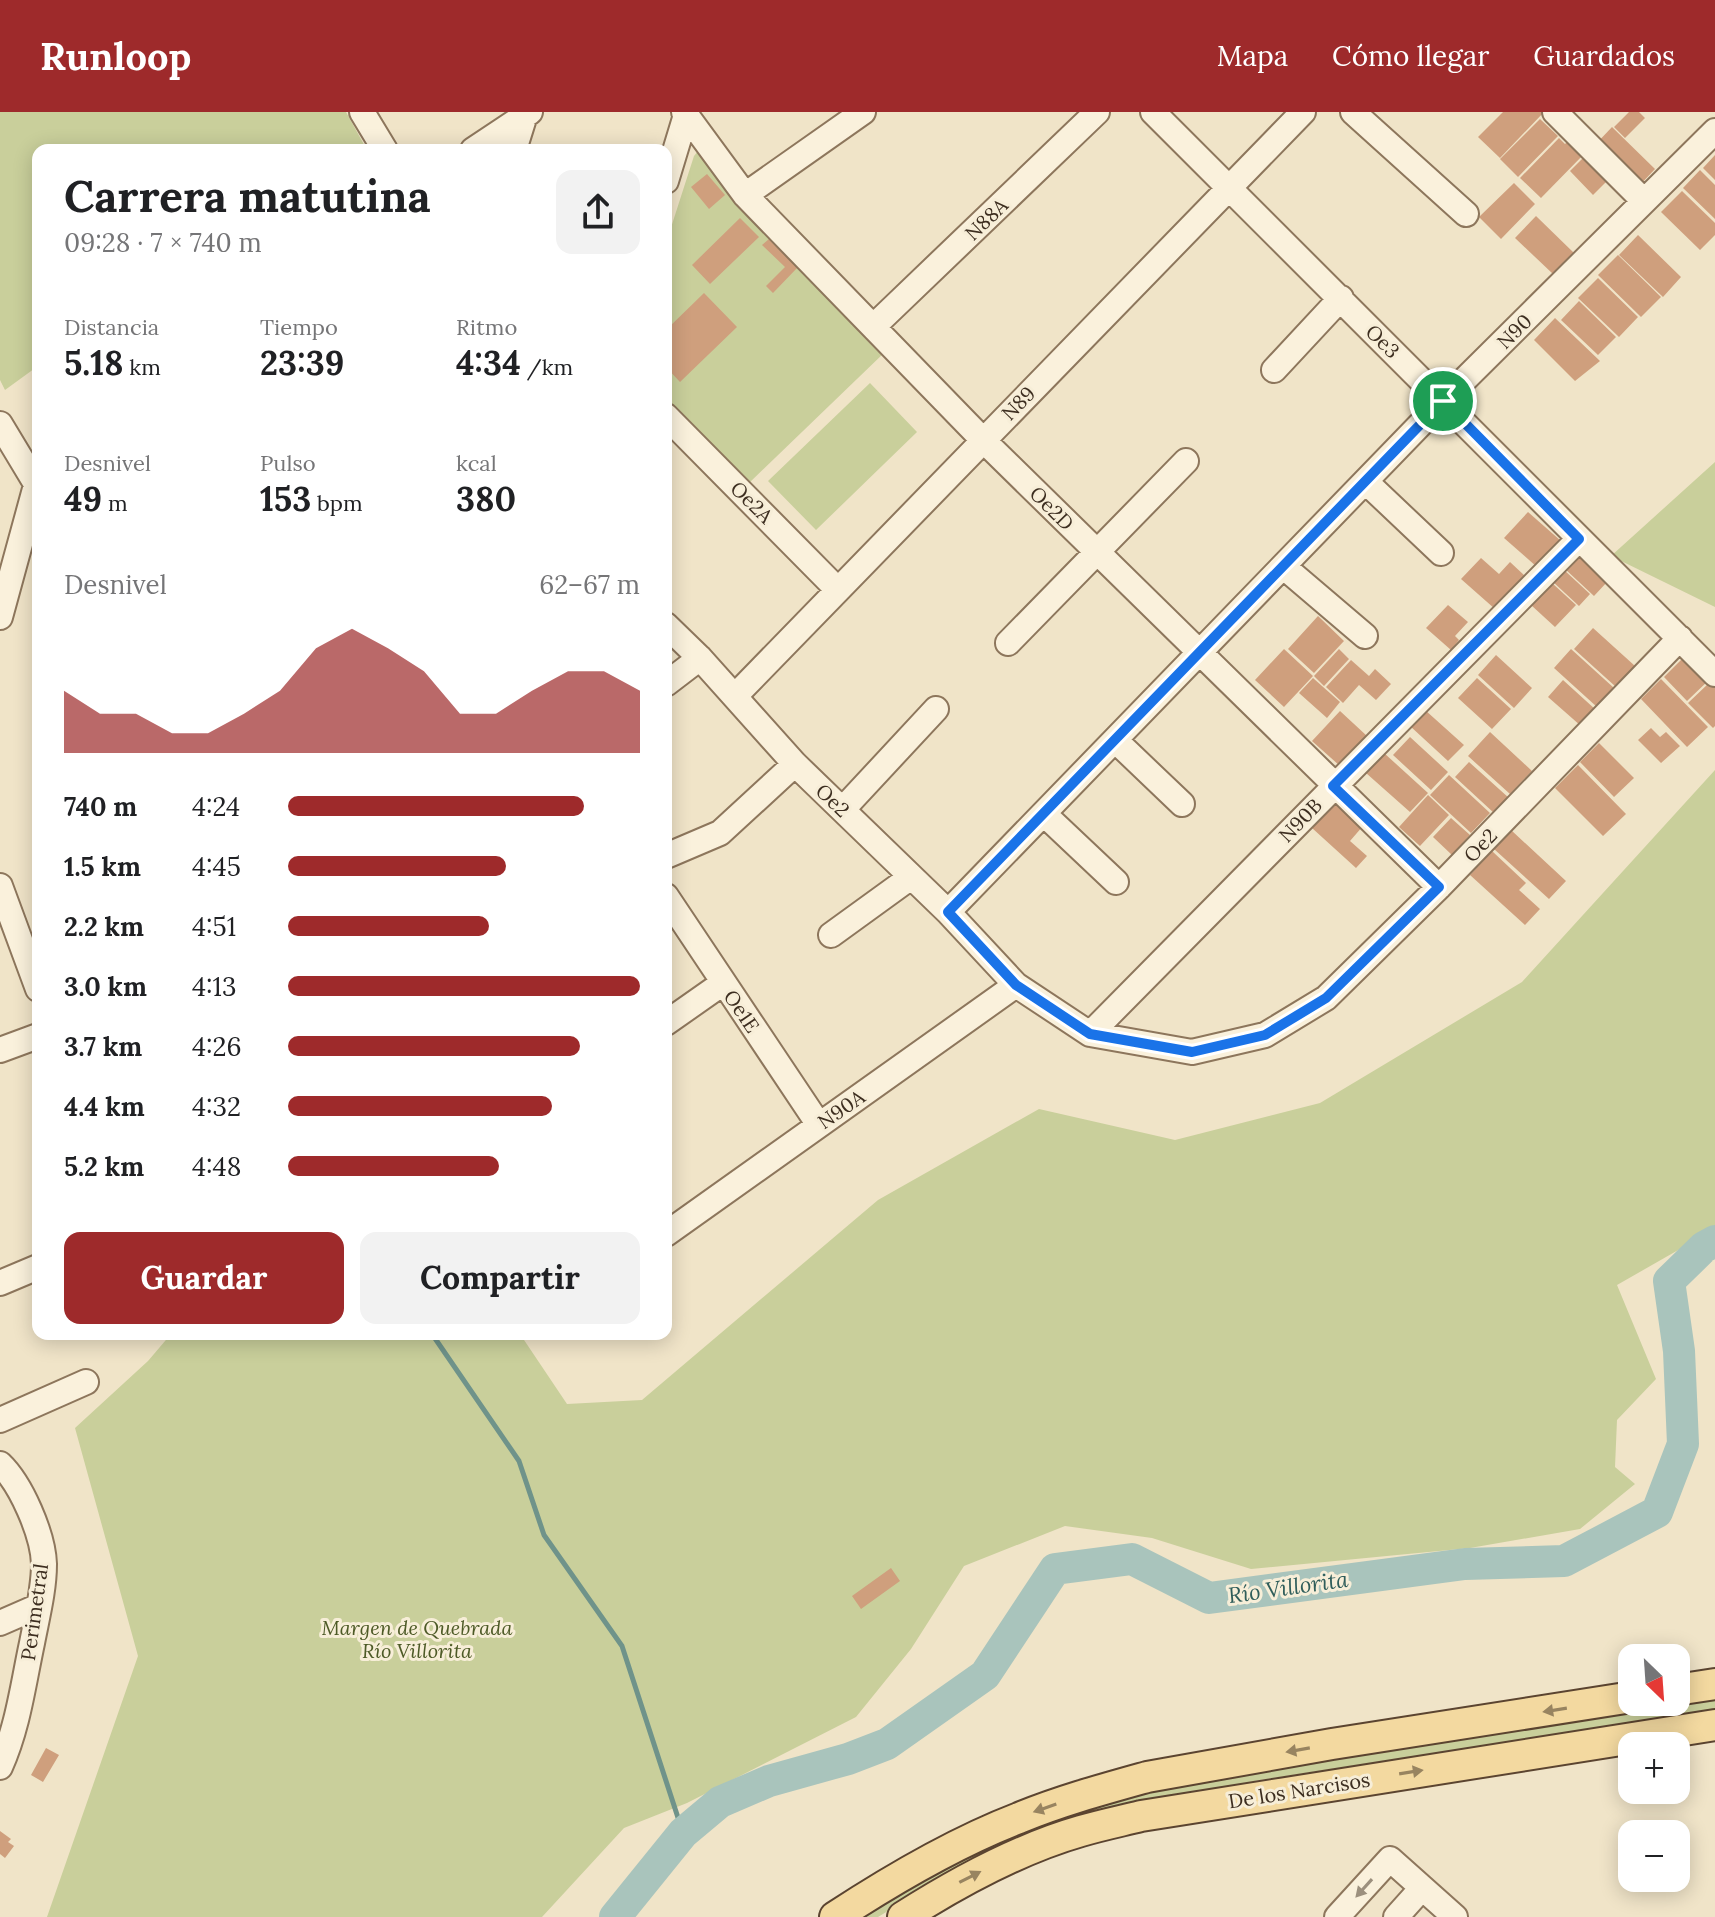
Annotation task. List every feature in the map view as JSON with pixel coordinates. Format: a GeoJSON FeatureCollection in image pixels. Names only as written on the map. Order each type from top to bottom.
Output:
{"type":"FeatureCollection","features":[{"type":"Feature","properties":{"kind":"main road"},"geometry":{"type":"LineString","coordinates":[[1690,1688],[1715,1684]]}},
{"type":"Feature","properties":{"kind":"main road","name":"De los Narcisos"},"geometry":{"type":"LineString","coordinates":[[835,1917],[924,1864],[994,1828],[1086,1794],[1147,1777],[1332,1744],[1618,1699]]}},
{"type":"Feature","properties":{"kind":"main road","name":"De los Narcisos"},"geometry":{"type":"LineString","coordinates":[[903,1917],[959,1883],[1037,1847],[1081,1831],[1141,1816],[1715,1725]]}},
{"type":"Feature","properties":{"kind":"street"},"geometry":{"type":"LineString","coordinates":[[362,112],[381,144]]}},
{"type":"Feature","properties":{"kind":"street"},"geometry":{"type":"LineString","coordinates":[[745,204],[863,112]]}},
{"type":"Feature","properties":{"kind":"street","name":"N88A"},"geometry":{"type":"LineString","coordinates":[[874,326],[1097,112]]}},
{"type":"Feature","properties":{"kind":"street","name":"Oe3"},"geometry":{"type":"LineString","coordinates":[[1153,112],[1715,674]]}},
{"type":"Feature","properties":{"kind":"street","name":"N89"},"geometry":{"type":"LineString","coordinates":[[735,696],[1303,112]]}},
{"type":"Feature","properties":{"kind":"street"},"geometry":{"type":"LineString","coordinates":[[1353,112],[1466,214]]}},
{"type":"Feature","properties":{"kind":"street"},"geometry":{"type":"LineString","coordinates":[[672,160],[685,113]]}},
{"type":"Feature","properties":{"kind":"street","name":"Oe2D"},"geometry":{"type":"LineString","coordinates":[[685,113],[745,204],[874,326],[983,440],[1439,887]]}},
{"type":"Feature","properties":{"kind":"street"},"geometry":{"type":"LineString","coordinates":[[482,144],[528,114]]}},
{"type":"Feature","properties":{"kind":"street"},"geometry":{"type":"LineString","coordinates":[[516,144],[528,114]]}},
{"type":"Feature","properties":{"kind":"street"},"geometry":{"type":"LineString","coordinates":[[1557,114],[1644,201]]}},
{"type":"Feature","properties":{"kind":"street","name":"N90"},"geometry":{"type":"LineString","coordinates":[[948,912],[1443,401],[1715,131]]}},
{"type":"Feature","properties":{"kind":"street"},"geometry":{"type":"LineString","coordinates":[[1274,370],[1341,298]]}},
{"type":"Feature","properties":{"kind":"street","name":"Oe2A"},"geometry":{"type":"LineString","coordinates":[[672,422],[837,589]]}},
{"type":"Feature","properties":{"kind":"street"},"geometry":{"type":"LineString","coordinates":[[1,430],[32,474]]}},
{"type":"Feature","properties":{"kind":"street"},"geometry":{"type":"LineString","coordinates":[[1008,643],[1186,461]]}},
{"type":"Feature","properties":{"kind":"street"},"geometry":{"type":"LineString","coordinates":[[1366,482],[1441,553]]}},
{"type":"Feature","properties":{"kind":"street"},"geometry":{"type":"LineString","coordinates":[[0,617],[32,503]]}},
{"type":"Feature","properties":{"kind":"street","name":"N90B"},"geometry":{"type":"LineString","coordinates":[[1090,1034],[1579,539]]}},
{"type":"Feature","properties":{"kind":"street"},"geometry":{"type":"LineString","coordinates":[[1284,567],[1365,636]]}},
{"type":"Feature","properties":{"kind":"street","name":"Oe2"},"geometry":{"type":"LineString","coordinates":[[672,631],[795,764],[948,912],[1016,985],[1090,1034],[1192,1052],[1265,1035],[1326,998],[1439,887],[1680,638]]}},
{"type":"Feature","properties":{"kind":"street"},"geometry":{"type":"LineString","coordinates":[[672,679],[700,658]]}},
{"type":"Feature","properties":{"kind":"street"},"geometry":{"type":"LineString","coordinates":[[843,809],[936,709]]}},
{"type":"Feature","properties":{"kind":"street"},"geometry":{"type":"LineString","coordinates":[[1116,741],[1182,804]]}},
{"type":"Feature","properties":{"kind":"street"},"geometry":{"type":"LineString","coordinates":[[672,853],[720,833],[795,764]]}},
{"type":"Feature","properties":{"kind":"street"},"geometry":{"type":"LineString","coordinates":[[1044,814],[1116,882]]}},
{"type":"Feature","properties":{"kind":"street"},"geometry":{"type":"LineString","coordinates":[[831,935],[911,877]]}},
{"type":"Feature","properties":{"kind":"street"},"geometry":{"type":"LineString","coordinates":[[0,886],[32,973]]}},
{"type":"Feature","properties":{"kind":"street","name":"Oe1E"},"geometry":{"type":"LineString","coordinates":[[672,905],[819,1125]]}},
{"type":"Feature","properties":{"kind":"street"},"geometry":{"type":"LineString","coordinates":[[672,1019],[723,983]]}},
{"type":"Feature","properties":{"kind":"street","name":"N90A"},"geometry":{"type":"LineString","coordinates":[[672,1230],[1016,985]]}},
{"type":"Feature","properties":{"kind":"street"},"geometry":{"type":"LineString","coordinates":[[0,1050],[32,1038]]}},
{"type":"Feature","properties":{"kind":"street"},"geometry":{"type":"LineString","coordinates":[[1,1281],[32,1269]]}},
{"type":"Feature","properties":{"kind":"street"},"geometry":{"type":"LineString","coordinates":[[0,1420],[86,1382]]}},
{"type":"Feature","properties":{"kind":"street","name":"Perimetral"},"geometry":{"type":"LineString","coordinates":[[0,1464],[31,1512],[44,1562],[39,1606],[14,1736],[0,1767]]}},
{"type":"Feature","properties":{"kind":"street"},"geometry":{"type":"LineString","coordinates":[[0,1623],[39,1606]]}},
{"type":"Feature","properties":{"kind":"street"},"geometry":{"type":"LineString","coordinates":[[1337,1917],[1390,1859],[1455,1917]]}},
{"type":"Feature","properties":{"kind":"street"},"geometry":{"type":"LineString","coordinates":[[1396,1917],[1422,1888]]}},
{"type":"Feature","properties":{"kind":"green space"},"geometry":{"type":"Polygon","coordinates":[[[0,112],[346,112],[364,144],[32,144],[32,370],[5,390],[0,380],[0,112]]]}},
{"type":"Feature","properties":{"kind":"green space"},"geometry":{"type":"Polygon","coordinates":[[[698,151],[885,352],[748,484],[672,409],[672,224],[698,151]]]}},
{"type":"Feature","properties":{"kind":"green space"},"geometry":{"type":"Polygon","coordinates":[[[870,383],[917,432],[816,530],[768,481],[870,383]]]}},
{"type":"Feature","properties":{"kind":"green space"},"geometry":{"type":"Polygon","coordinates":[[[1715,462],[1715,607],[1611,556],[1715,462]]]}},
{"type":"Feature","properties":{"kind":"green space","name":"Margen de Quebrada Río Villorita"},"geometry":{"type":"Polygon","coordinates":[[[1715,770],[1715,1229],[1617,1285],[1656,1379],[1617,1420],[1615,1467],[1635,1484],[1580,1529],[1470,1548],[1251,1569],[1152,1538],[1065,1526],[964,1566],[911,1649],[856,1717],[687,1803],[624,1828],[542,1917],[47,1917],[138,1656],[75,1428],[148,1361],[166,1340],[524,1340],[567,1404],[642,1400],[878,1200],[1039,1109],[1175,1140],[1320,1103],[1522,982],[1715,770]]]}},
{"type":"Feature","properties":{"kind":"green space"},"geometry":{"type":"Polygon","coordinates":[[[1715,1695],[1715,1710],[1690,1714],[1690,1699],[1715,1695]]]}},
{"type":"Feature","properties":{"kind":"green space"},"geometry":{"type":"Polygon","coordinates":[[[1618,1710],[1618,1716],[1676,1716],[1260,1780],[1131,1804],[929,1886],[878,1917],[861,1917],[915,1883],[1034,1826],[1115,1797],[1276,1764],[1618,1710]]]}},
{"type":"Feature","properties":{"kind":"building"},"geometry":{"type":"Polygon","coordinates":[[[1503,112],[1544,112],[1500,158],[1478,137],[1503,112]]]}},
{"type":"Feature","properties":{"kind":"building"},"geometry":{"type":"Polygon","coordinates":[[[1629,112],[1639,112],[1645,118],[1625,138],[1614,127],[1629,112]]]}},
{"type":"Feature","properties":{"kind":"building"},"geometry":{"type":"Polygon","coordinates":[[[1540,119],[1558,136],[1518,177],[1500,159],[1540,119]]]}},
{"type":"Feature","properties":{"kind":"building"},"geometry":{"type":"Polygon","coordinates":[[[1612,127],[1655,169],[1637,188],[1594,146],[1612,127]]]}},
{"type":"Feature","properties":{"kind":"building"},"geometry":{"type":"Polygon","coordinates":[[[1559,138],[1565,144],[1571,138],[1586,152],[1541,198],[1520,178],[1559,138]]]}},
{"type":"Feature","properties":{"kind":"building"},"geometry":{"type":"Polygon","coordinates":[[[1588,153],[1612,176],[1593,195],[1570,171],[1588,153]]]}},
{"type":"Feature","properties":{"kind":"building"},"geometry":{"type":"Polygon","coordinates":[[[1715,155],[1715,180],[1703,168],[1715,155]]]}},
{"type":"Feature","properties":{"kind":"building"},"geometry":{"type":"Polygon","coordinates":[[[1700,170],[1715,185],[1715,219],[1683,188],[1700,170]]]}},
{"type":"Feature","properties":{"kind":"building"},"geometry":{"type":"Polygon","coordinates":[[[707,174],[725,195],[709,209],[691,187],[707,174]]]}},
{"type":"Feature","properties":{"kind":"building"},"geometry":{"type":"Polygon","coordinates":[[[1514,183],[1535,204],[1501,239],[1479,217],[1514,183]]]}},
{"type":"Feature","properties":{"kind":"building"},"geometry":{"type":"Polygon","coordinates":[[[1682,191],[1715,223],[1715,235],[1700,250],[1661,212],[1682,191]]]}},
{"type":"Feature","properties":{"kind":"building"},"geometry":{"type":"Polygon","coordinates":[[[1536,216],[1574,253],[1553,274],[1515,238],[1536,216]]]}},
{"type":"Feature","properties":{"kind":"building"},"geometry":{"type":"Polygon","coordinates":[[[740,218],[759,237],[710,284],[692,265],[740,218]]]}},
{"type":"Feature","properties":{"kind":"building"},"geometry":{"type":"Polygon","coordinates":[[[1638,235],[1681,277],[1663,297],[1619,255],[1638,235]]]}},
{"type":"Feature","properties":{"kind":"building"},"geometry":{"type":"Polygon","coordinates":[[[769,239],[798,267],[773,293],[766,286],[785,267],[762,245],[769,239]]]}},
{"type":"Feature","properties":{"kind":"building"},"geometry":{"type":"Polygon","coordinates":[[[1618,255],[1661,297],[1641,317],[1598,275],[1618,255]]]}},
{"type":"Feature","properties":{"kind":"building"},"geometry":{"type":"Polygon","coordinates":[[[1598,278],[1638,317],[1619,337],[1578,298],[1598,278]]]}},
{"type":"Feature","properties":{"kind":"building"},"geometry":{"type":"Polygon","coordinates":[[[704,293],[737,327],[680,382],[672,373],[672,324],[704,293]]]}},
{"type":"Feature","properties":{"kind":"building"},"geometry":{"type":"Polygon","coordinates":[[[1579,301],[1616,337],[1598,355],[1561,320],[1579,301]]]}},
{"type":"Feature","properties":{"kind":"building"},"geometry":{"type":"Polygon","coordinates":[[[1555,318],[1600,361],[1575,381],[1534,340],[1555,318]]]}},
{"type":"Feature","properties":{"kind":"building"},"geometry":{"type":"Polygon","coordinates":[[[1528,512],[1561,541],[1537,567],[1504,538],[1528,512]]]}},
{"type":"Feature","properties":{"kind":"building"},"geometry":{"type":"Polygon","coordinates":[[[1580,556],[1608,581],[1594,596],[1564,568],[1580,556]]]}},
{"type":"Feature","properties":{"kind":"building"},"geometry":{"type":"Polygon","coordinates":[[[1481,558],[1499,574],[1510,562],[1525,576],[1495,609],[1461,579],[1481,558]]]}},
{"type":"Feature","properties":{"kind":"building"},"geometry":{"type":"Polygon","coordinates":[[[1563,569],[1590,594],[1579,606],[1552,581],[1563,569]]]}},
{"type":"Feature","properties":{"kind":"building"},"geometry":{"type":"Polygon","coordinates":[[[1552,583],[1576,605],[1555,627],[1531,605],[1552,583]]]}},
{"type":"Feature","properties":{"kind":"building"},"geometry":{"type":"Polygon","coordinates":[[[1448,605],[1468,622],[1455,636],[1459,640],[1451,650],[1426,628],[1448,605]]]}},
{"type":"Feature","properties":{"kind":"building"},"geometry":{"type":"Polygon","coordinates":[[[1318,616],[1344,641],[1314,673],[1288,649],[1318,616]]]}},
{"type":"Feature","properties":{"kind":"building"},"geometry":{"type":"Polygon","coordinates":[[[1593,628],[1635,666],[1616,687],[1574,649],[1593,628]]]}},
{"type":"Feature","properties":{"kind":"building"},"geometry":{"type":"Polygon","coordinates":[[[1284,649],[1313,676],[1284,707],[1255,680],[1284,649]]]}},
{"type":"Feature","properties":{"kind":"building"},"geometry":{"type":"Polygon","coordinates":[[[1339,649],[1349,659],[1324,686],[1314,676],[1339,649]]]}},
{"type":"Feature","properties":{"kind":"building"},"geometry":{"type":"Polygon","coordinates":[[[1571,649],[1614,688],[1597,707],[1554,668],[1571,649]]]}},
{"type":"Feature","properties":{"kind":"building"},"geometry":{"type":"Polygon","coordinates":[[[1496,655],[1532,688],[1514,708],[1478,675],[1496,655]]]}},
{"type":"Feature","properties":{"kind":"building"},"geometry":{"type":"Polygon","coordinates":[[[1686,655],[1710,679],[1687,701],[1664,677],[1686,655]]]}},
{"type":"Feature","properties":{"kind":"building"},"geometry":{"type":"Polygon","coordinates":[[[1351,660],[1369,676],[1375,669],[1391,684],[1376,700],[1359,685],[1343,703],[1326,687],[1351,660]]]}},
{"type":"Feature","properties":{"kind":"building"},"geometry":{"type":"Polygon","coordinates":[[[1313,678],[1340,702],[1327,718],[1299,693],[1313,678]]]}},
{"type":"Feature","properties":{"kind":"building"},"geometry":{"type":"Polygon","coordinates":[[[1477,678],[1511,709],[1492,729],[1458,698],[1477,678]]]}},
{"type":"Feature","properties":{"kind":"building"},"geometry":{"type":"Polygon","coordinates":[[[1661,679],[1708,727],[1687,747],[1641,699],[1661,679]]]}},
{"type":"Feature","properties":{"kind":"building"},"geometry":{"type":"Polygon","coordinates":[[[1563,680],[1596,710],[1581,726],[1548,697],[1563,680]]]}},
{"type":"Feature","properties":{"kind":"building"},"geometry":{"type":"Polygon","coordinates":[[[1709,683],[1715,688],[1713,728],[1688,703],[1709,683]]]}},
{"type":"Feature","properties":{"kind":"building"},"geometry":{"type":"Polygon","coordinates":[[[1425,710],[1464,745],[1448,761],[1410,726],[1425,710]]]}},
{"type":"Feature","properties":{"kind":"building"},"geometry":{"type":"Polygon","coordinates":[[[1340,711],[1367,736],[1340,766],[1312,741],[1340,711]]]}},
{"type":"Feature","properties":{"kind":"building"},"geometry":{"type":"Polygon","coordinates":[[[1651,728],[1660,737],[1666,732],[1680,746],[1661,763],[1638,740],[1651,728]]]}},
{"type":"Feature","properties":{"kind":"building"},"geometry":{"type":"Polygon","coordinates":[[[1490,732],[1532,771],[1510,794],[1468,756],[1490,732]]]}},
{"type":"Feature","properties":{"kind":"building"},"geometry":{"type":"Polygon","coordinates":[[[1410,737],[1448,772],[1431,790],[1393,755],[1410,737]]]}},
{"type":"Feature","properties":{"kind":"building"},"geometry":{"type":"Polygon","coordinates":[[[1599,743],[1634,778],[1614,797],[1580,762],[1599,743]]]}},
{"type":"Feature","properties":{"kind":"building"},"geometry":{"type":"Polygon","coordinates":[[[1384,753],[1428,793],[1410,812],[1366,773],[1384,753]]]}},
{"type":"Feature","properties":{"kind":"building"},"geometry":{"type":"Polygon","coordinates":[[[1469,762],[1509,798],[1494,813],[1455,777],[1469,762]]]}},
{"type":"Feature","properties":{"kind":"building"},"geometry":{"type":"Polygon","coordinates":[[[1578,765],[1626,814],[1603,836],[1555,788],[1578,765]]]}},
{"type":"Feature","properties":{"kind":"building"},"geometry":{"type":"Polygon","coordinates":[[[1449,775],[1490,813],[1471,833],[1430,795],[1449,775]]]}},
{"type":"Feature","properties":{"kind":"building"},"geometry":{"type":"Polygon","coordinates":[[[1428,795],[1449,815],[1420,846],[1399,827],[1428,795]]]}},
{"type":"Feature","properties":{"kind":"building"},"geometry":{"type":"Polygon","coordinates":[[[1337,802],[1363,826],[1350,841],[1367,856],[1356,868],[1312,828],[1337,802]]]}},
{"type":"Feature","properties":{"kind":"building"},"geometry":{"type":"Polygon","coordinates":[[[1451,818],[1470,835],[1452,855],[1433,837],[1451,818]]]}},
{"type":"Feature","properties":{"kind":"building"},"geometry":{"type":"Polygon","coordinates":[[[1511,830],[1566,881],[1549,899],[1494,849],[1511,830]]]}},
{"type":"Feature","properties":{"kind":"building"},"geometry":{"type":"Polygon","coordinates":[[[1492,851],[1526,883],[1519,890],[1540,909],[1525,925],[1470,875],[1492,851]]]}},
{"type":"Feature","properties":{"kind":"building"},"geometry":{"type":"Polygon","coordinates":[[[891,1568],[900,1581],[861,1609],[852,1596],[891,1568]]]}},
{"type":"Feature","properties":{"kind":"building"},"geometry":{"type":"Polygon","coordinates":[[[46,1748],[59,1755],[43,1782],[31,1775],[46,1748]]]}},
{"type":"Feature","properties":{"kind":"building"},"geometry":{"type":"Polygon","coordinates":[[[0,1831],[11,1839],[8,1842],[14,1846],[5,1858],[0,1854],[0,1831]]]}},
{"type":"Feature","properties":{"kind":"waterway","name":"Río Villorita"},"geometry":{"type":"LineString","coordinates":[[615,1917],[683,1833],[720,1802],[769,1781],[848,1759],[887,1744],[985,1675],[1055,1569],[1132,1559],[1209,1598],[1465,1564],[1564,1561],[1657,1512],[1683,1444],[1679,1351],[1669,1281],[1704,1247],[1715,1241]]}},
{"type":"Feature","properties":{"kind":"waterway"},"geometry":{"type":"LineString","coordinates":[[436,1340],[519,1461],[544,1535],[622,1646],[683,1833]]}},
{"type":"Feature","properties":{"kind":"route"},"geometry":{"type":"LineString","coordinates":[[1443,401],[1579,539],[1333,786],[1439,887],[1326,998],[1265,1035],[1192,1052],[1090,1034],[1016,985],[948,912],[1443,401]]}}]}
